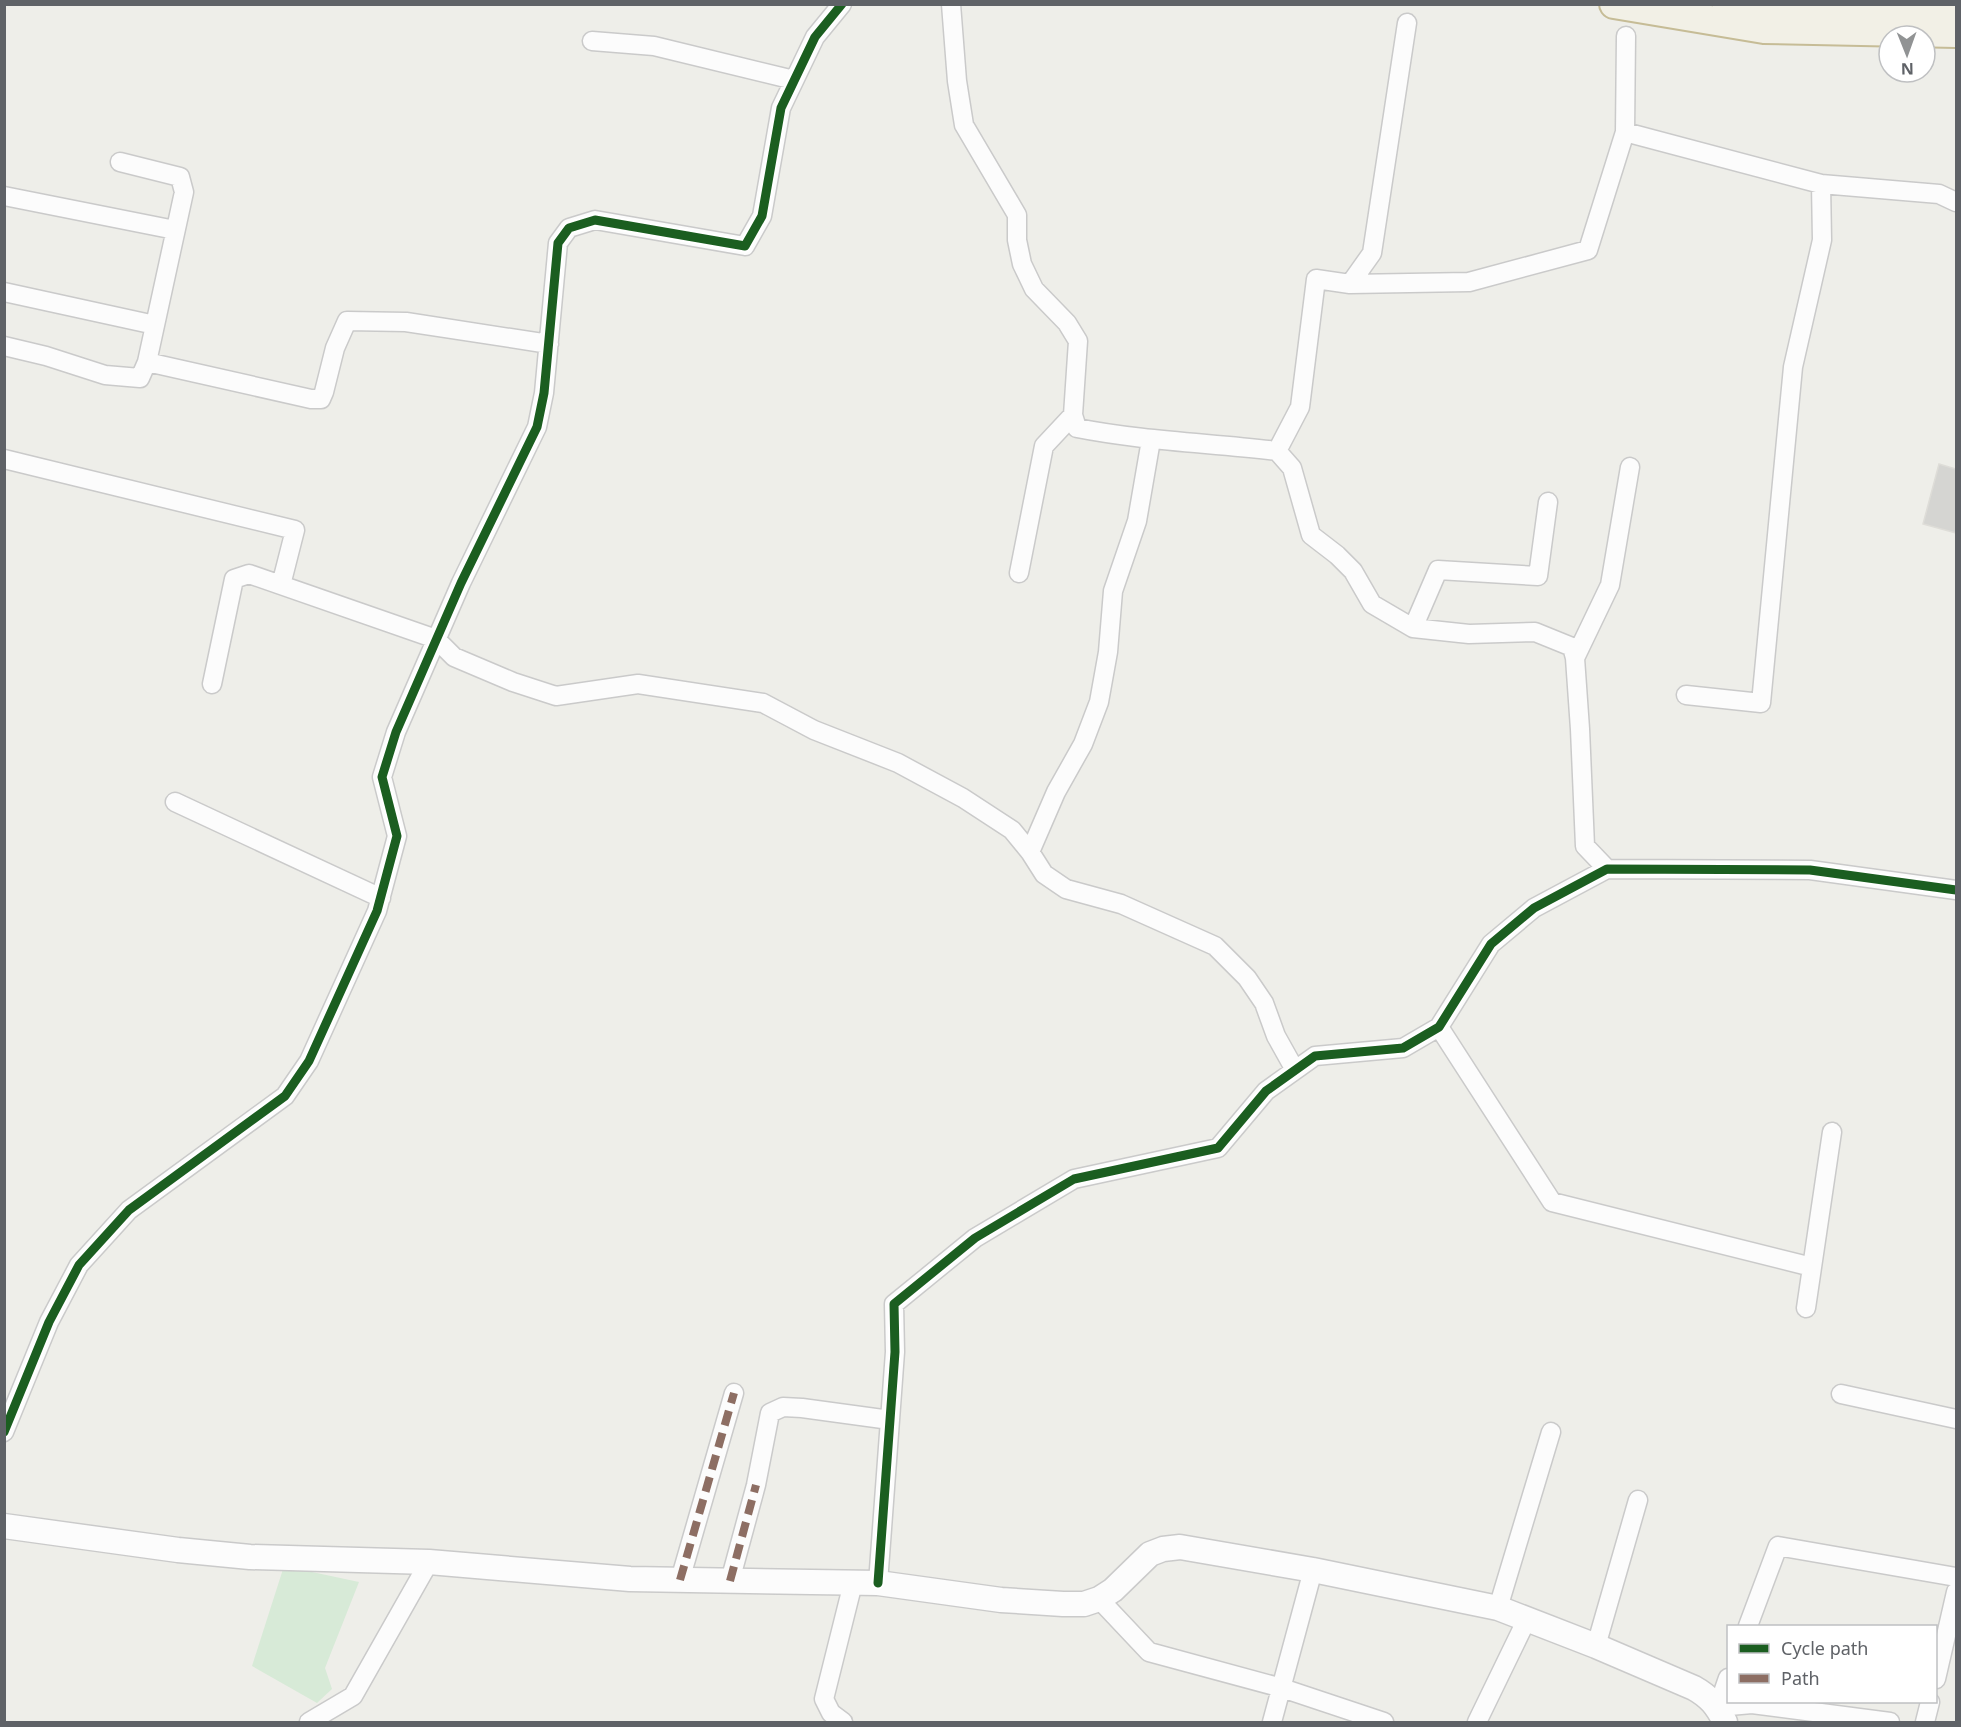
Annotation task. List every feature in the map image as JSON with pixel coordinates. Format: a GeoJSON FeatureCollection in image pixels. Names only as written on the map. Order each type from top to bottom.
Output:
{"type":"FeatureCollection","features":[{"type":"Feature","properties":{"kind":"highway"},"geometry":{"type":"LineString","coordinates":[[1614,4],[1764,29],[1956,33]]}},
{"type":"Feature","properties":{"kind":"highway"},"geometry":{"type":"LineString","coordinates":[[1693,17],[1767,9],[1956,9]]}},
{"type":"Feature","properties":{"kind":"main road"},"geometry":{"type":"LineString","coordinates":[[4,1526],[178,1550],[250,1557],[429,1562],[630,1579],[878,1583],[1001,1600],[1063,1604],[1084,1604],[1100,1599],[1113,1590],[1150,1554],[1163,1549],[1180,1547],[1313,1570],[1498,1608],[1596,1646],[1694,1688],[1708,1695],[1721,1714]]}},
{"type":"Feature","properties":{"kind":"street"},"geometry":{"type":"LineString","coordinates":[[4,1432],[49,1322],[79,1265],[129,1210],[285,1096],[309,1061],[381,898],[397,836],[382,777],[396,732],[460,583],[537,427],[544,393],[558,243],[569,228],[596,220],[746,246],[762,216],[781,108],[815,37],[842,4]]}},
{"type":"Feature","properties":{"kind":"street"},"geometry":{"type":"LineString","coordinates":[[951,4],[957,81],[964,125],[1017,215],[1017,240],[1022,264],[1034,289],[1067,323],[1078,341],[1073,414],[1077,428],[1151,440],[1277,451],[1292,468],[1311,536],[1337,555],[1353,571],[1372,604],[1413,628],[1469,634],[1535,632],[1572,647],[1575,658],[1583,774],[1585,846],[1607,869]]}},
{"type":"Feature","properties":{"kind":"street"},"geometry":{"type":"LineString","coordinates":[[1350,284],[1372,253],[1407,23]]}},
{"type":"Feature","properties":{"kind":"street"},"geometry":{"type":"LineString","coordinates":[[1277,451],[1300,407],[1316,279],[1350,284],[1469,282],[1587,250],[1625,132],[1626,36]]}},
{"type":"Feature","properties":{"kind":"street"},"geometry":{"type":"LineString","coordinates":[[592,41],[654,46],[794,80]]}},
{"type":"Feature","properties":{"kind":"street"},"geometry":{"type":"LineString","coordinates":[[1625,132],[1821,184],[1939,194],[1956,202]]}},
{"type":"Feature","properties":{"kind":"street"},"geometry":{"type":"LineString","coordinates":[[4,346],[46,356],[105,375],[140,378],[147,362],[184,192],[180,177],[120,162]]}},
{"type":"Feature","properties":{"kind":"street"},"geometry":{"type":"LineString","coordinates":[[1686,695],[1761,703],[1793,367],[1822,240],[1821,184]]}},
{"type":"Feature","properties":{"kind":"street"},"geometry":{"type":"LineString","coordinates":[[4,196],[175,230]]}},
{"type":"Feature","properties":{"kind":"street"},"geometry":{"type":"LineString","coordinates":[[4,292],[155,325]]}},
{"type":"Feature","properties":{"kind":"street"},"geometry":{"type":"LineString","coordinates":[[147,362],[311,399],[321,399],[335,348],[347,321],[406,322],[549,344]]}},
{"type":"Feature","properties":{"kind":"street"},"geometry":{"type":"LineString","coordinates":[[1020,573],[1044,446],[1073,414]]}},
{"type":"Feature","properties":{"kind":"street"},"geometry":{"type":"LineString","coordinates":[[1030,852],[1056,792],[1083,744],[1099,702],[1108,652],[1113,591],[1137,521],[1151,440]]}},
{"type":"Feature","properties":{"kind":"street"},"geometry":{"type":"LineString","coordinates":[[4,459],[295,530],[280,585]]}},
{"type":"Feature","properties":{"kind":"street"},"geometry":{"type":"LineString","coordinates":[[1575,658],[1610,585],[1630,468]]}},
{"type":"Feature","properties":{"kind":"street"},"geometry":{"type":"LineString","coordinates":[[1413,628],[1438,570],[1538,576],[1548,502]]}},
{"type":"Feature","properties":{"kind":"street"},"geometry":{"type":"LineString","coordinates":[[212,684],[234,579],[249,574],[436,639],[454,657],[513,682],[556,696],[638,684],[764,703],[814,730],[897,763],[963,798],[1012,830],[1044,874],[1066,890],[1121,904],[1215,946],[1247,978],[1264,1004],[1276,1036],[1295,1070]]}},
{"type":"Feature","properties":{"kind":"street"},"geometry":{"type":"LineString","coordinates":[[175,802],[381,898]]}},
{"type":"Feature","properties":{"kind":"street"},"geometry":{"type":"LineString","coordinates":[[878,1583],[895,1352],[894,1304],[975,1238],[1074,1179],[1218,1148],[1266,1091],[1316,1056],[1402,1048],[1439,1027],[1491,944],[1534,908],[1607,869],[1810,870],[1956,890]]}},
{"type":"Feature","properties":{"kind":"street"},"geometry":{"type":"LineString","coordinates":[[1439,1027],[1551,1202],[1812,1267]]}},
{"type":"Feature","properties":{"kind":"street"},"geometry":{"type":"LineString","coordinates":[[1806,1308],[1832,1132]]}},
{"type":"Feature","properties":{"kind":"street"},"geometry":{"type":"LineString","coordinates":[[680,1580],[734,1393]]}},
{"type":"Feature","properties":{"kind":"street"},"geometry":{"type":"LineString","coordinates":[[1841,1394],[1956,1419]]}},
{"type":"Feature","properties":{"kind":"street"},"geometry":{"type":"LineString","coordinates":[[730,1581],[756,1485],[770,1413],[783,1407],[802,1408],[890,1420]]}},
{"type":"Feature","properties":{"kind":"street"},"geometry":{"type":"LineString","coordinates":[[1498,1608],[1551,1432]]}},
{"type":"Feature","properties":{"kind":"street"},"geometry":{"type":"LineString","coordinates":[[1596,1646],[1638,1500]]}},
{"type":"Feature","properties":{"kind":"street"},"geometry":{"type":"LineString","coordinates":[[1748,1625],[1778,1546],[1956,1577]]}},
{"type":"Feature","properties":{"kind":"street"},"geometry":{"type":"LineString","coordinates":[[322,1720],[353,1696],[429,1562]]}},
{"type":"Feature","properties":{"kind":"street"},"geometry":{"type":"LineString","coordinates":[[1272,1722],[1313,1570]]}},
{"type":"Feature","properties":{"kind":"street"},"geometry":{"type":"LineString","coordinates":[[843,1722],[831,1713],[824,1699],[853,1583]]}},
{"type":"Feature","properties":{"kind":"street"},"geometry":{"type":"LineString","coordinates":[[1937,1671],[1956,1592]]}},
{"type":"Feature","properties":{"kind":"street"},"geometry":{"type":"LineString","coordinates":[[1100,1599],[1149,1652],[1282,1688],[1384,1722]]}},
{"type":"Feature","properties":{"kind":"street"},"geometry":{"type":"LineString","coordinates":[[1477,1722],[1527,1619]]}},
{"type":"Feature","properties":{"kind":"street"},"geometry":{"type":"LineString","coordinates":[[1727,1683],[1721,1714],[1752,1704],[1822,1718],[1890,1722]]}},
{"type":"Feature","properties":{"kind":"street"},"geometry":{"type":"LineString","coordinates":[[1925,1722],[1930,1703]]}},
{"type":"Feature","properties":{"kind":"green space"},"geometry":{"type":"Polygon","coordinates":[[[284,1566],[359,1582],[325,1668],[332,1689],[317,1703],[252,1666],[284,1566]]]}},
{"type":"Feature","properties":{"kind":"building"},"geometry":{"type":"Polygon","coordinates":[[[1939,464],[1956,469],[1956,533],[1923,524],[1939,464]]]}},
{"type":"Feature","properties":{"kind":"marked path"},"geometry":{"type":"LineString","coordinates":[[680,1580],[734,1393]]}},
{"type":"Feature","properties":{"kind":"marked path"},"geometry":{"type":"LineString","coordinates":[[730,1581],[756,1485]]}},
{"type":"Feature","properties":{"kind":"cycle path"},"geometry":{"type":"LineString","coordinates":[[4,1432],[49,1322],[79,1265],[129,1210],[285,1096],[309,1061],[377,911],[397,836],[382,777],[396,732],[461,583],[537,427],[544,393],[558,243],[569,228],[595,220],[745,246],[762,216],[781,108],[815,37],[842,4]]}},
{"type":"Feature","properties":{"kind":"cycle path"},"geometry":{"type":"LineString","coordinates":[[878,1583],[895,1352],[894,1304],[975,1238],[1074,1179],[1218,1148],[1266,1091],[1315,1056],[1403,1048],[1439,1027],[1491,944],[1534,908],[1607,869],[1810,870],[1956,890]]}}]}
